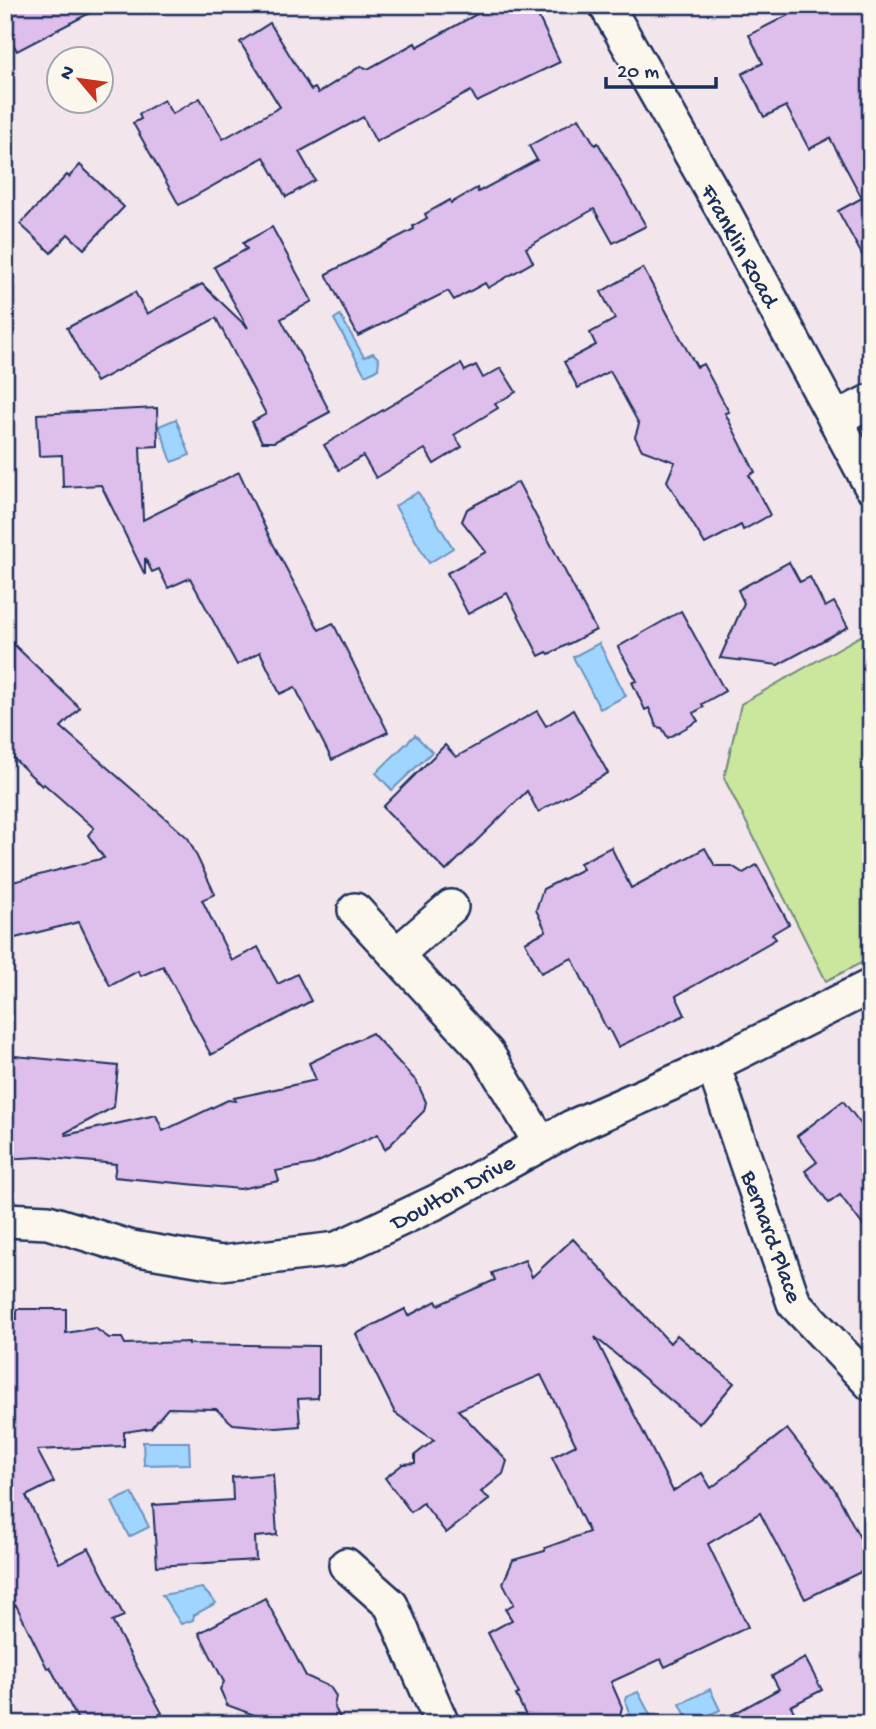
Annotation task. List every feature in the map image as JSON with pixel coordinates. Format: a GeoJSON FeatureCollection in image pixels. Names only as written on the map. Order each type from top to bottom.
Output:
{"type":"FeatureCollection","features":[{"type":"Feature","properties":{"kind":"street","name":"Franklin Road"},"geometry":{"type":"LineString","coordinates":[[607,5],[723,210],[871,486]]}},
{"type":"Feature","properties":{"kind":"street"},"geometry":{"type":"LineString","coordinates":[[835,419],[871,401]]}},
{"type":"Feature","properties":{"kind":"street"},"geometry":{"type":"LineString","coordinates":[[396,954],[451,907]]}},
{"type":"Feature","properties":{"kind":"street"},"geometry":{"type":"LineString","coordinates":[[355,910],[487,1053],[541,1144]]}},
{"type":"Feature","properties":{"kind":"street","name":"Doulton Drive"},"geometry":{"type":"LineString","coordinates":[[5,1220],[48,1222],[132,1248],[221,1263],[337,1249],[438,1201],[572,1127],[713,1065],[871,985]]}},
{"type":"Feature","properties":{"kind":"street","name":"Bernard Place"},"geometry":{"type":"LineString","coordinates":[[713,1065],[794,1303],[871,1384]]}},
{"type":"Feature","properties":{"kind":"street"},"geometry":{"type":"LineString","coordinates":[[346,1565],[391,1605],[442,1724]]}},
{"type":"Feature","properties":{"kind":"green space"},"geometry":{"type":"Polygon","coordinates":[[[871,630],[871,958],[826,981],[724,778],[741,704],[871,630]]]}},
{"type":"Feature","properties":{"kind":"water"},"geometry":{"type":"Polygon","coordinates":[[[340,315],[364,357],[373,353],[379,359],[378,369],[365,375],[334,319],[340,315]]]}},
{"type":"Feature","properties":{"kind":"water"},"geometry":{"type":"Polygon","coordinates":[[[176,419],[190,455],[172,462],[159,426],[176,419]]]}},
{"type":"Feature","properties":{"kind":"water"},"geometry":{"type":"Polygon","coordinates":[[[418,492],[453,548],[429,563],[395,506],[418,492]]]}},
{"type":"Feature","properties":{"kind":"water"},"geometry":{"type":"Polygon","coordinates":[[[599,643],[626,696],[600,709],[573,657],[599,643]]]}},
{"type":"Feature","properties":{"kind":"water"},"geometry":{"type":"Polygon","coordinates":[[[415,735],[432,752],[392,790],[376,773],[415,735]]]}},
{"type":"Feature","properties":{"kind":"water"},"geometry":{"type":"Polygon","coordinates":[[[143,1442],[189,1442],[190,1464],[144,1465],[143,1442]]]}},
{"type":"Feature","properties":{"kind":"water"},"geometry":{"type":"Polygon","coordinates":[[[132,1493],[149,1527],[129,1537],[112,1502],[132,1493]]]}},
{"type":"Feature","properties":{"kind":"water"},"geometry":{"type":"Polygon","coordinates":[[[202,1588],[216,1603],[194,1615],[193,1620],[181,1624],[162,1595],[202,1588]]]}},
{"type":"Feature","properties":{"kind":"water"},"geometry":{"type":"Polygon","coordinates":[[[710,1689],[720,1710],[690,1724],[680,1704],[710,1689]]]}},
{"type":"Feature","properties":{"kind":"water"},"geometry":{"type":"Polygon","coordinates":[[[638,1692],[655,1724],[630,1724],[625,1700],[638,1692]]]}},
{"type":"Feature","properties":{"kind":"building"},"geometry":{"type":"Polygon","coordinates":[[[5,5],[105,5],[17,51],[5,29],[5,5]]]}},
{"type":"Feature","properties":{"kind":"building"},"geometry":{"type":"Polygon","coordinates":[[[493,5],[533,5],[560,62],[477,102],[471,91],[376,142],[363,117],[299,152],[315,180],[286,197],[264,157],[179,205],[133,123],[141,119],[139,114],[164,100],[172,114],[200,98],[223,139],[280,107],[240,42],[270,23],[311,90],[315,88],[318,93],[361,66],[368,69],[415,43],[417,47],[493,5]]]}},
{"type":"Feature","properties":{"kind":"building"},"geometry":{"type":"Polygon","coordinates":[[[808,5],[871,5],[871,271],[838,211],[862,198],[830,138],[809,149],[786,106],[764,117],[742,74],[763,63],[749,35],[808,5]]]}},
{"type":"Feature","properties":{"kind":"building"},"geometry":{"type":"Polygon","coordinates":[[[579,118],[595,145],[598,143],[646,226],[613,243],[594,209],[526,248],[533,262],[488,288],[485,283],[454,300],[448,291],[358,336],[326,274],[414,229],[413,226],[427,218],[425,214],[450,200],[451,203],[477,188],[478,192],[537,160],[529,146],[579,118]]]}},
{"type":"Feature","properties":{"kind":"building"},"geometry":{"type":"Polygon","coordinates":[[[80,165],[124,207],[84,249],[68,234],[51,253],[20,224],[80,165]]]}},
{"type":"Feature","properties":{"kind":"building"},"geometry":{"type":"Polygon","coordinates":[[[272,227],[312,301],[281,319],[330,412],[274,442],[262,442],[252,422],[266,414],[216,318],[96,382],[67,328],[135,292],[147,314],[202,284],[248,328],[214,267],[247,249],[243,243],[272,227]]]}},
{"type":"Feature","properties":{"kind":"building"},"geometry":{"type":"Polygon","coordinates":[[[643,268],[697,367],[703,364],[729,412],[725,413],[755,472],[749,475],[770,515],[743,530],[741,525],[705,544],[667,481],[675,462],[642,450],[635,437],[639,424],[610,371],[578,388],[564,362],[596,345],[590,333],[615,319],[601,292],[643,268]]]}},
{"type":"Feature","properties":{"kind":"building"},"geometry":{"type":"Polygon","coordinates":[[[461,364],[465,371],[476,365],[483,378],[501,368],[516,392],[495,404],[498,408],[454,435],[462,447],[434,464],[425,449],[376,478],[363,456],[339,470],[324,445],[461,364]]]}},
{"type":"Feature","properties":{"kind":"building"},"geometry":{"type":"Polygon","coordinates":[[[157,408],[158,446],[140,447],[143,520],[239,472],[270,538],[319,630],[333,623],[388,732],[332,760],[295,687],[280,694],[260,652],[237,665],[190,578],[168,588],[159,569],[152,572],[145,558],[145,575],[101,485],[63,487],[62,455],[39,456],[37,414],[157,408]]]}},
{"type":"Feature","properties":{"kind":"building"},"geometry":{"type":"Polygon","coordinates":[[[518,482],[596,630],[549,654],[547,652],[539,656],[507,593],[468,614],[447,573],[486,552],[462,521],[467,509],[518,482]]]}},
{"type":"Feature","properties":{"kind":"building"},"geometry":{"type":"Polygon","coordinates":[[[789,562],[800,582],[810,577],[825,607],[834,602],[848,627],[778,665],[720,658],[744,603],[738,590],[789,562]]]}},
{"type":"Feature","properties":{"kind":"building"},"geometry":{"type":"Polygon","coordinates":[[[681,611],[725,691],[702,704],[704,707],[693,713],[698,721],[668,738],[662,728],[657,727],[649,708],[645,710],[632,682],[637,681],[618,647],[681,611]]]}},
{"type":"Feature","properties":{"kind":"building"},"geometry":{"type":"Polygon","coordinates":[[[5,636],[80,708],[61,727],[188,838],[215,894],[202,900],[232,961],[258,947],[278,984],[297,974],[311,1001],[211,1055],[163,966],[141,976],[138,971],[110,986],[79,922],[11,939],[5,920],[5,884],[104,858],[88,835],[94,828],[44,784],[42,786],[5,750],[5,636]]]}},
{"type":"Feature","properties":{"kind":"building"},"geometry":{"type":"Polygon","coordinates":[[[573,710],[608,773],[538,812],[527,791],[446,871],[383,807],[445,745],[456,757],[537,711],[546,726],[573,710]]]}},
{"type":"Feature","properties":{"kind":"building"},"geometry":{"type":"Polygon","coordinates":[[[611,847],[631,888],[705,848],[715,866],[732,866],[743,873],[757,865],[789,924],[772,934],[776,939],[676,996],[685,1015],[618,1047],[572,958],[541,973],[525,942],[546,931],[536,910],[543,889],[583,869],[580,863],[611,847]]]}},
{"type":"Feature","properties":{"kind":"building"},"geometry":{"type":"Polygon","coordinates":[[[372,1033],[417,1082],[426,1102],[424,1111],[385,1150],[378,1134],[314,1164],[276,1171],[279,1181],[240,1189],[114,1177],[116,1164],[39,1157],[5,1159],[5,1055],[118,1066],[114,1107],[65,1133],[66,1135],[156,1115],[163,1131],[228,1100],[236,1101],[234,1098],[316,1080],[309,1063],[372,1033]]]}},
{"type":"Feature","properties":{"kind":"building"},"geometry":{"type":"Polygon","coordinates":[[[843,1101],[871,1137],[871,1236],[840,1195],[829,1203],[805,1171],[817,1162],[797,1136],[843,1101]]]}},
{"type":"Feature","properties":{"kind":"building"},"geometry":{"type":"Polygon","coordinates":[[[573,1239],[670,1343],[677,1335],[734,1383],[699,1424],[595,1337],[673,1491],[702,1473],[711,1488],[787,1429],[835,1490],[871,1559],[871,1567],[805,1599],[760,1513],[708,1544],[748,1627],[665,1667],[661,1659],[611,1682],[622,1707],[619,1719],[611,1724],[530,1724],[516,1695],[519,1694],[488,1633],[512,1620],[505,1609],[514,1604],[503,1583],[513,1560],[545,1551],[545,1548],[589,1532],[552,1457],[576,1445],[541,1375],[458,1410],[507,1461],[503,1474],[481,1492],[490,1499],[446,1533],[423,1503],[411,1512],[385,1478],[403,1464],[415,1463],[415,1455],[434,1440],[395,1413],[356,1334],[405,1309],[408,1316],[436,1301],[438,1305],[495,1280],[492,1273],[525,1260],[532,1277],[573,1239]]]}},
{"type":"Feature","properties":{"kind":"building"},"geometry":{"type":"Polygon","coordinates":[[[17,1309],[66,1309],[66,1333],[95,1328],[109,1338],[122,1338],[125,1344],[189,1342],[318,1346],[318,1398],[298,1399],[300,1426],[277,1428],[233,1424],[216,1409],[168,1408],[151,1428],[124,1432],[124,1446],[37,1450],[54,1482],[26,1496],[59,1563],[89,1548],[124,1616],[112,1621],[162,1713],[143,1724],[80,1724],[50,1667],[47,1668],[16,1605],[5,1610],[5,1319],[17,1319],[17,1309]]]}},
{"type":"Feature","properties":{"kind":"building"},"geometry":{"type":"Polygon","coordinates":[[[273,1474],[277,1535],[255,1537],[256,1560],[157,1566],[153,1505],[233,1500],[232,1477],[273,1474]]]}},
{"type":"Feature","properties":{"kind":"building"},"geometry":{"type":"Polygon","coordinates":[[[265,1598],[306,1676],[330,1687],[336,1696],[334,1706],[343,1724],[268,1724],[265,1719],[227,1705],[220,1689],[224,1682],[199,1633],[265,1598]]]}},
{"type":"Feature","properties":{"kind":"building"},"geometry":{"type":"Polygon","coordinates":[[[805,1658],[822,1690],[791,1706],[800,1724],[715,1724],[779,1689],[772,1676],[805,1658]]]}}]}
